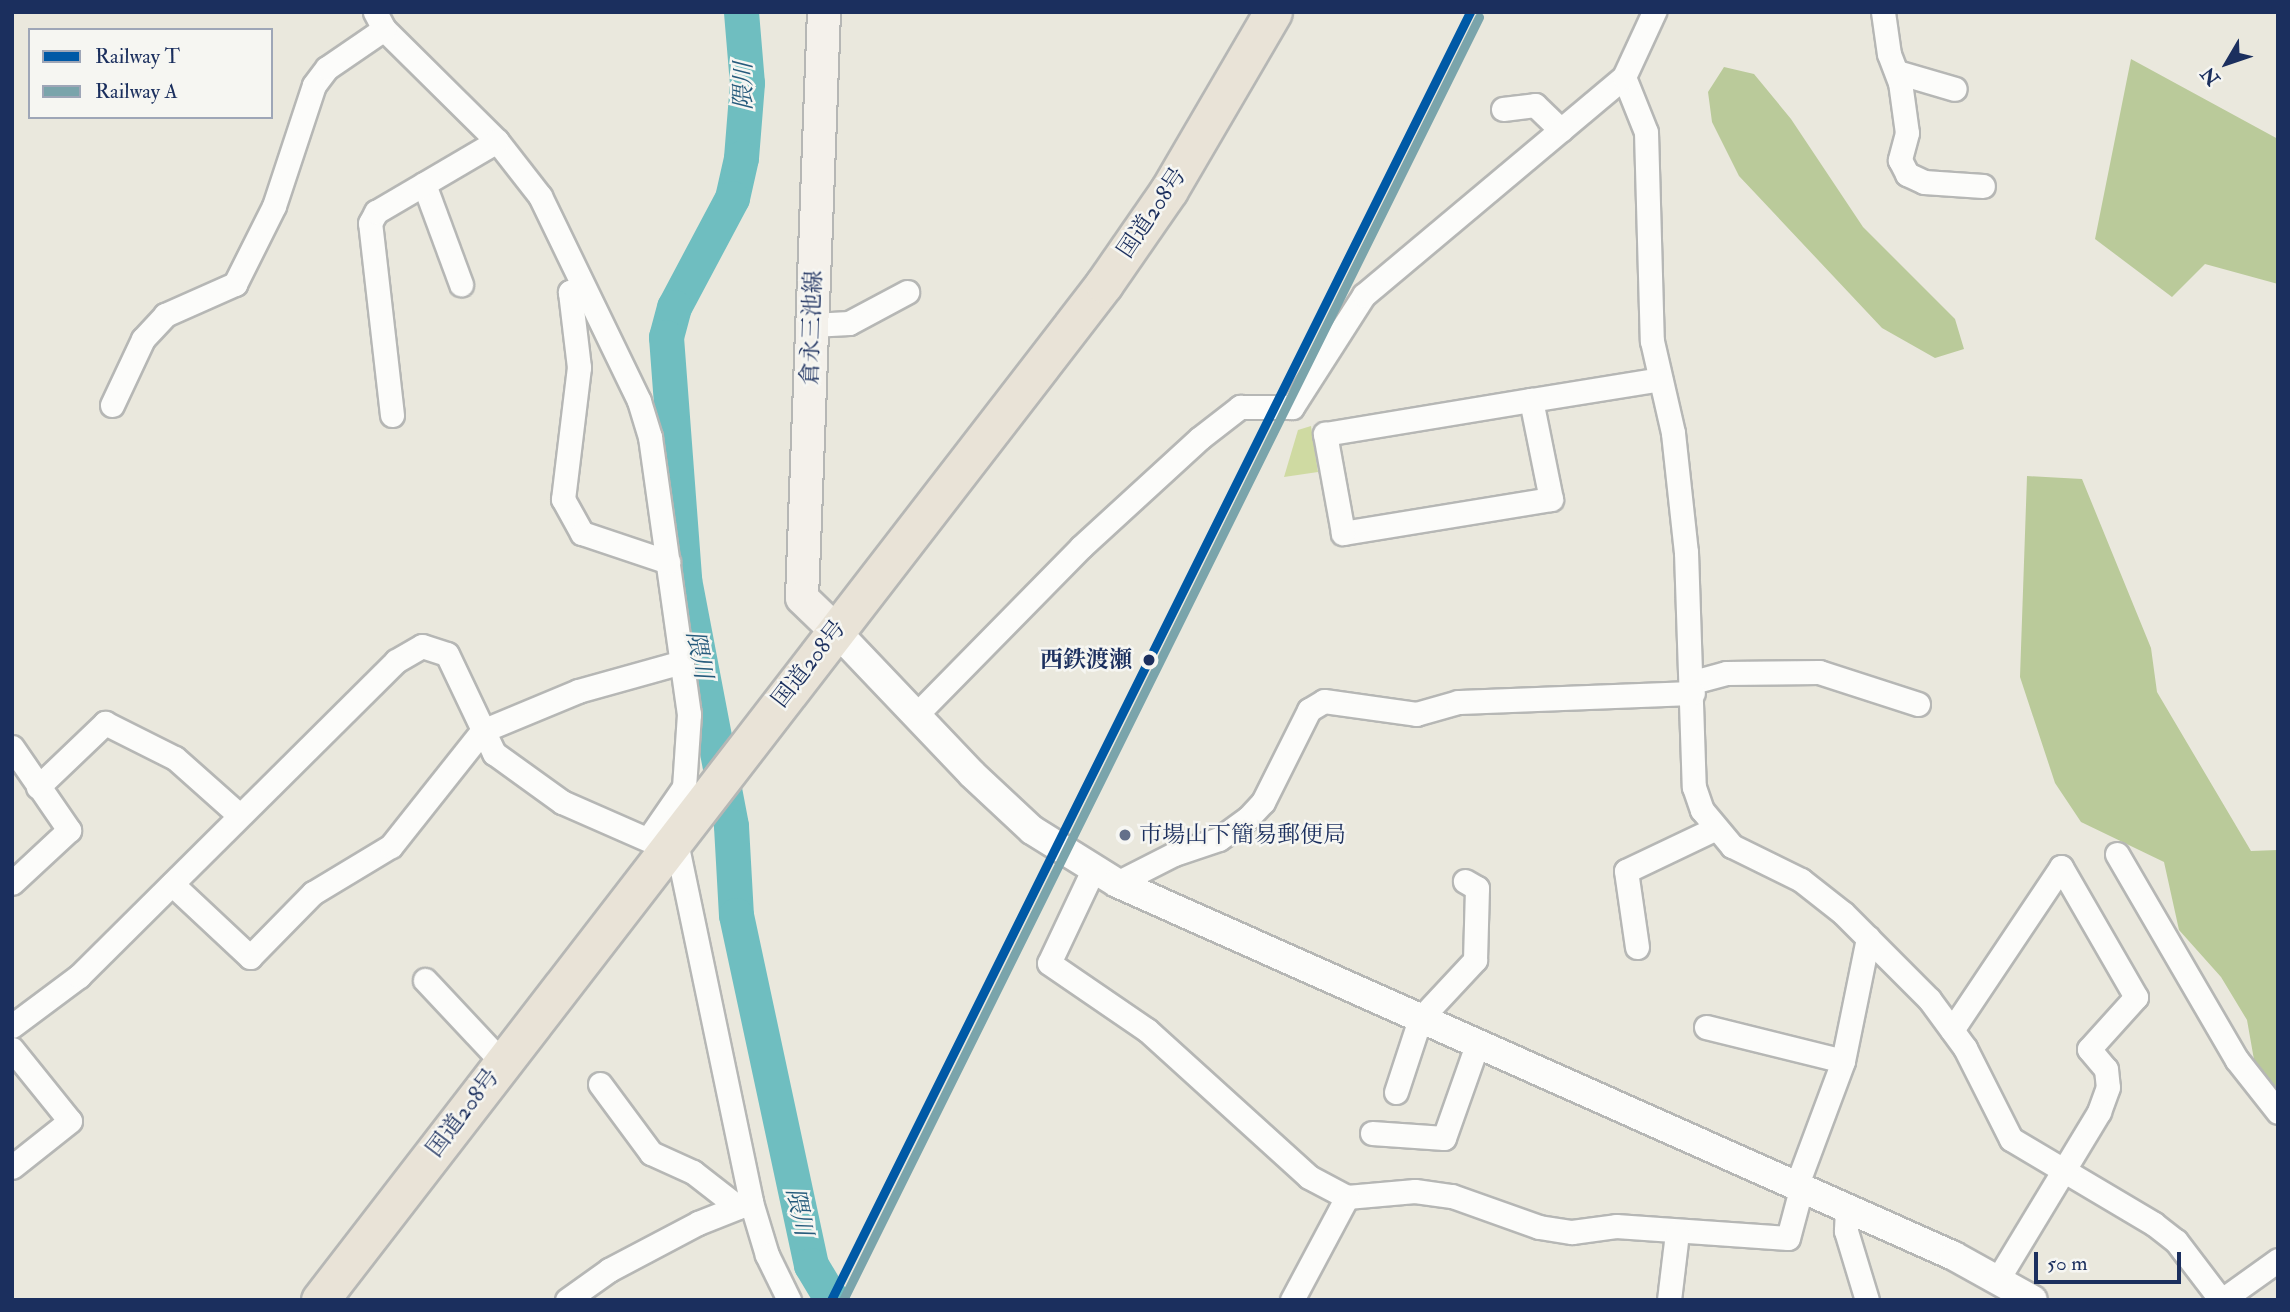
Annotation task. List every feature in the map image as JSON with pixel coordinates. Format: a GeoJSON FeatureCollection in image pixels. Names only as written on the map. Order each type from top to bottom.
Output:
{"type":"FeatureCollection","features":[{"type":"Feature","properties":{"kind":"highway","name":"国道208号"},"geometry":{"type":"LineString","coordinates":[[320,1300],[502,1062],[667,838],[954,482],[1118,263],[1218,112],[1273,12]]}},
{"type":"Feature","properties":{"kind":"main road","name":"倉永三池線"},"geometry":{"type":"LineString","coordinates":[[824,12],[802,598],[835,630]]}},
{"type":"Feature","properties":{"kind":"street"},"geometry":{"type":"LineString","coordinates":[[915,716],[1081,547],[1183,452],[1240,407],[1292,407],[1364,295],[1624,77],[1654,12]]}},
{"type":"Feature","properties":{"kind":"street"},"geometry":{"type":"LineString","coordinates":[[1883,12],[1907,132],[1899,160],[1907,174],[1924,182],[1983,186]]}},
{"type":"Feature","properties":{"kind":"street"},"geometry":{"type":"LineString","coordinates":[[112,405],[143,339],[165,315],[235,284],[274,206],[314,85],[327,68],[380,21],[498,141],[540,196],[581,288],[639,401],[650,437],[689,714],[684,787],[667,838],[745,1204],[789,1300]]}},
{"type":"Feature","properties":{"kind":"street"},"geometry":{"type":"LineString","coordinates":[[1897,72],[1955,89]]}},
{"type":"Feature","properties":{"kind":"street"},"geometry":{"type":"LineString","coordinates":[[1624,77],[1646,132],[1652,341],[1672,433],[1685,538],[1693,688],[1694,787],[1714,829],[1732,846],[1801,880],[1868,938],[1929,999],[1952,1030],[2011,1139],[2176,1241],[2221,1300],[2278,1260]]}},
{"type":"Feature","properties":{"kind":"street"},"geometry":{"type":"LineString","coordinates":[[1503,109],[1535,105],[1561,130]]}},
{"type":"Feature","properties":{"kind":"street"},"geometry":{"type":"LineString","coordinates":[[393,415],[370,223],[376,212],[498,141]]}},
{"type":"Feature","properties":{"kind":"street"},"geometry":{"type":"LineString","coordinates":[[424,184],[461,284]]}},
{"type":"Feature","properties":{"kind":"street"},"geometry":{"type":"LineString","coordinates":[[581,288],[570,292],[579,367],[563,499],[582,533],[668,562]]}},
{"type":"Feature","properties":{"kind":"street"},"geometry":{"type":"LineString","coordinates":[[812,325],[849,323],[907,292]]}},
{"type":"Feature","properties":{"kind":"street"},"geometry":{"type":"LineString","coordinates":[[1531,400],[1551,499],[1343,533],[1325,434],[1531,400],[1660,379]]}},
{"type":"Feature","properties":{"kind":"street"},"geometry":{"type":"LineString","coordinates":[[835,630],[915,716],[1032,830],[1106,876],[1847,1209],[2001,1287],[2034,1300]]}},
{"type":"Feature","properties":{"kind":"street"},"geometry":{"type":"LineString","coordinates":[[12,1026],[79,976],[409,649],[437,647],[447,654],[494,753],[562,802],[667,838]]}},
{"type":"Feature","properties":{"kind":"street"},"geometry":{"type":"LineString","coordinates":[[172,884],[250,957],[313,892],[391,846],[482,731],[578,691],[682,662]]}},
{"type":"Feature","properties":{"kind":"street"},"geometry":{"type":"LineString","coordinates":[[1868,938],[1843,1061],[1798,1188],[1788,1238],[1677,1233],[1616,1226],[1572,1232],[1539,1227],[1452,1196],[1415,1191],[1347,1197],[1309,1177],[1157,1038],[1049,963],[1106,876],[1219,839],[1248,818],[1263,802],[1309,710],[1324,701],[1416,715],[1458,702],[1693,688],[1726,673],[1819,672],[1918,704]]}},
{"type":"Feature","properties":{"kind":"street"},"geometry":{"type":"LineString","coordinates":[[38,787],[105,723],[175,758],[239,815]]}},
{"type":"Feature","properties":{"kind":"street"},"geometry":{"type":"LineString","coordinates":[[12,747],[69,830],[12,883]]}},
{"type":"Feature","properties":{"kind":"street"},"geometry":{"type":"LineString","coordinates":[[1637,947],[1626,871],[1714,829]]}},
{"type":"Feature","properties":{"kind":"street"},"geometry":{"type":"LineString","coordinates":[[2117,854],[2236,1060],[2278,1112]]}},
{"type":"Feature","properties":{"kind":"street"},"geometry":{"type":"LineString","coordinates":[[1952,1030],[2061,867],[2136,997],[2089,1049],[2106,1069],[2108,1087],[2099,1112],[2060,1171],[2001,1287]]}},
{"type":"Feature","properties":{"kind":"street"},"geometry":{"type":"LineString","coordinates":[[1396,1092],[1420,1019],[1475,960],[1477,888],[1465,881]]}},
{"type":"Feature","properties":{"kind":"street"},"geometry":{"type":"LineString","coordinates":[[425,980],[502,1062]]}},
{"type":"Feature","properties":{"kind":"street"},"geometry":{"type":"LineString","coordinates":[[1706,1027],[1843,1061]]}},
{"type":"Feature","properties":{"kind":"street"},"geometry":{"type":"LineString","coordinates":[[1372,1133],[1444,1138],[1477,1045]]}},
{"type":"Feature","properties":{"kind":"street"},"geometry":{"type":"LineString","coordinates":[[12,1049],[71,1121],[12,1167]]}},
{"type":"Feature","properties":{"kind":"street"},"geometry":{"type":"LineString","coordinates":[[600,1084],[651,1153],[693,1172],[745,1204]]}},
{"type":"Feature","properties":{"kind":"street"},"geometry":{"type":"LineString","coordinates":[[1292,1300],[1347,1197]]}},
{"type":"Feature","properties":{"kind":"street"},"geometry":{"type":"LineString","coordinates":[[567,1300],[609,1270],[745,1204]]}},
{"type":"Feature","properties":{"kind":"street"},"geometry":{"type":"LineString","coordinates":[[1847,1209],[1846,1231],[1867,1300]]}},
{"type":"Feature","properties":{"kind":"street"},"geometry":{"type":"LineString","coordinates":[[1669,1300],[1677,1233]]}},
{"type":"Feature","properties":{"kind":"green space"},"geometry":{"type":"Polygon","coordinates":[[[2131,59],[2278,139],[2278,284],[2205,264],[2172,297],[2095,239],[2131,59]]]}},
{"type":"Feature","properties":{"kind":"green space"},"geometry":{"type":"Polygon","coordinates":[[[1724,67],[1754,74],[1791,119],[1863,227],[1955,319],[1964,349],[1935,358],[1882,328],[1739,176],[1712,122],[1708,92],[1724,67]]]}},
{"type":"Feature","properties":{"kind":"green space"},"geometry":{"type":"Polygon","coordinates":[[[1311,426],[1318,472],[1284,477],[1298,430],[1311,426]]]}},
{"type":"Feature","properties":{"kind":"green space"},"geometry":{"type":"Polygon","coordinates":[[[2027,476],[2082,479],[2151,648],[2157,692],[2251,851],[2278,850],[2278,1098],[2256,1071],[2247,1020],[2221,977],[2179,930],[2164,862],[2081,822],[2055,783],[2020,677],[2027,476]]]}},
{"type":"Feature","properties":{"kind":"waterway","name":"隈川"},"geometry":{"type":"LineString","coordinates":[[741,12],[747,83],[741,158],[732,198],[674,307],[666,337],[684,579],[731,826],[736,915],[811,1265],[832,1300]]}},
{"type":"Feature","properties":{"kind":"rail line","name":"T"},"geometry":{"type":"LineString","coordinates":[[831,1300],[1470,12]]}},
{"type":"Feature","properties":{"kind":"rail line","name":"A"},"geometry":{"type":"LineString","coordinates":[[843,1300],[1479,17]]}},
{"type":"Feature","properties":{"kind":"place","name":"西鉄渡瀬"},"geometry":{"type":"Point","coordinates":[1149,660]}},
{"type":"Feature","properties":{"kind":"place","name":"市場山下簡易郵便局"},"geometry":{"type":"Point","coordinates":[1125,835]}}]}
